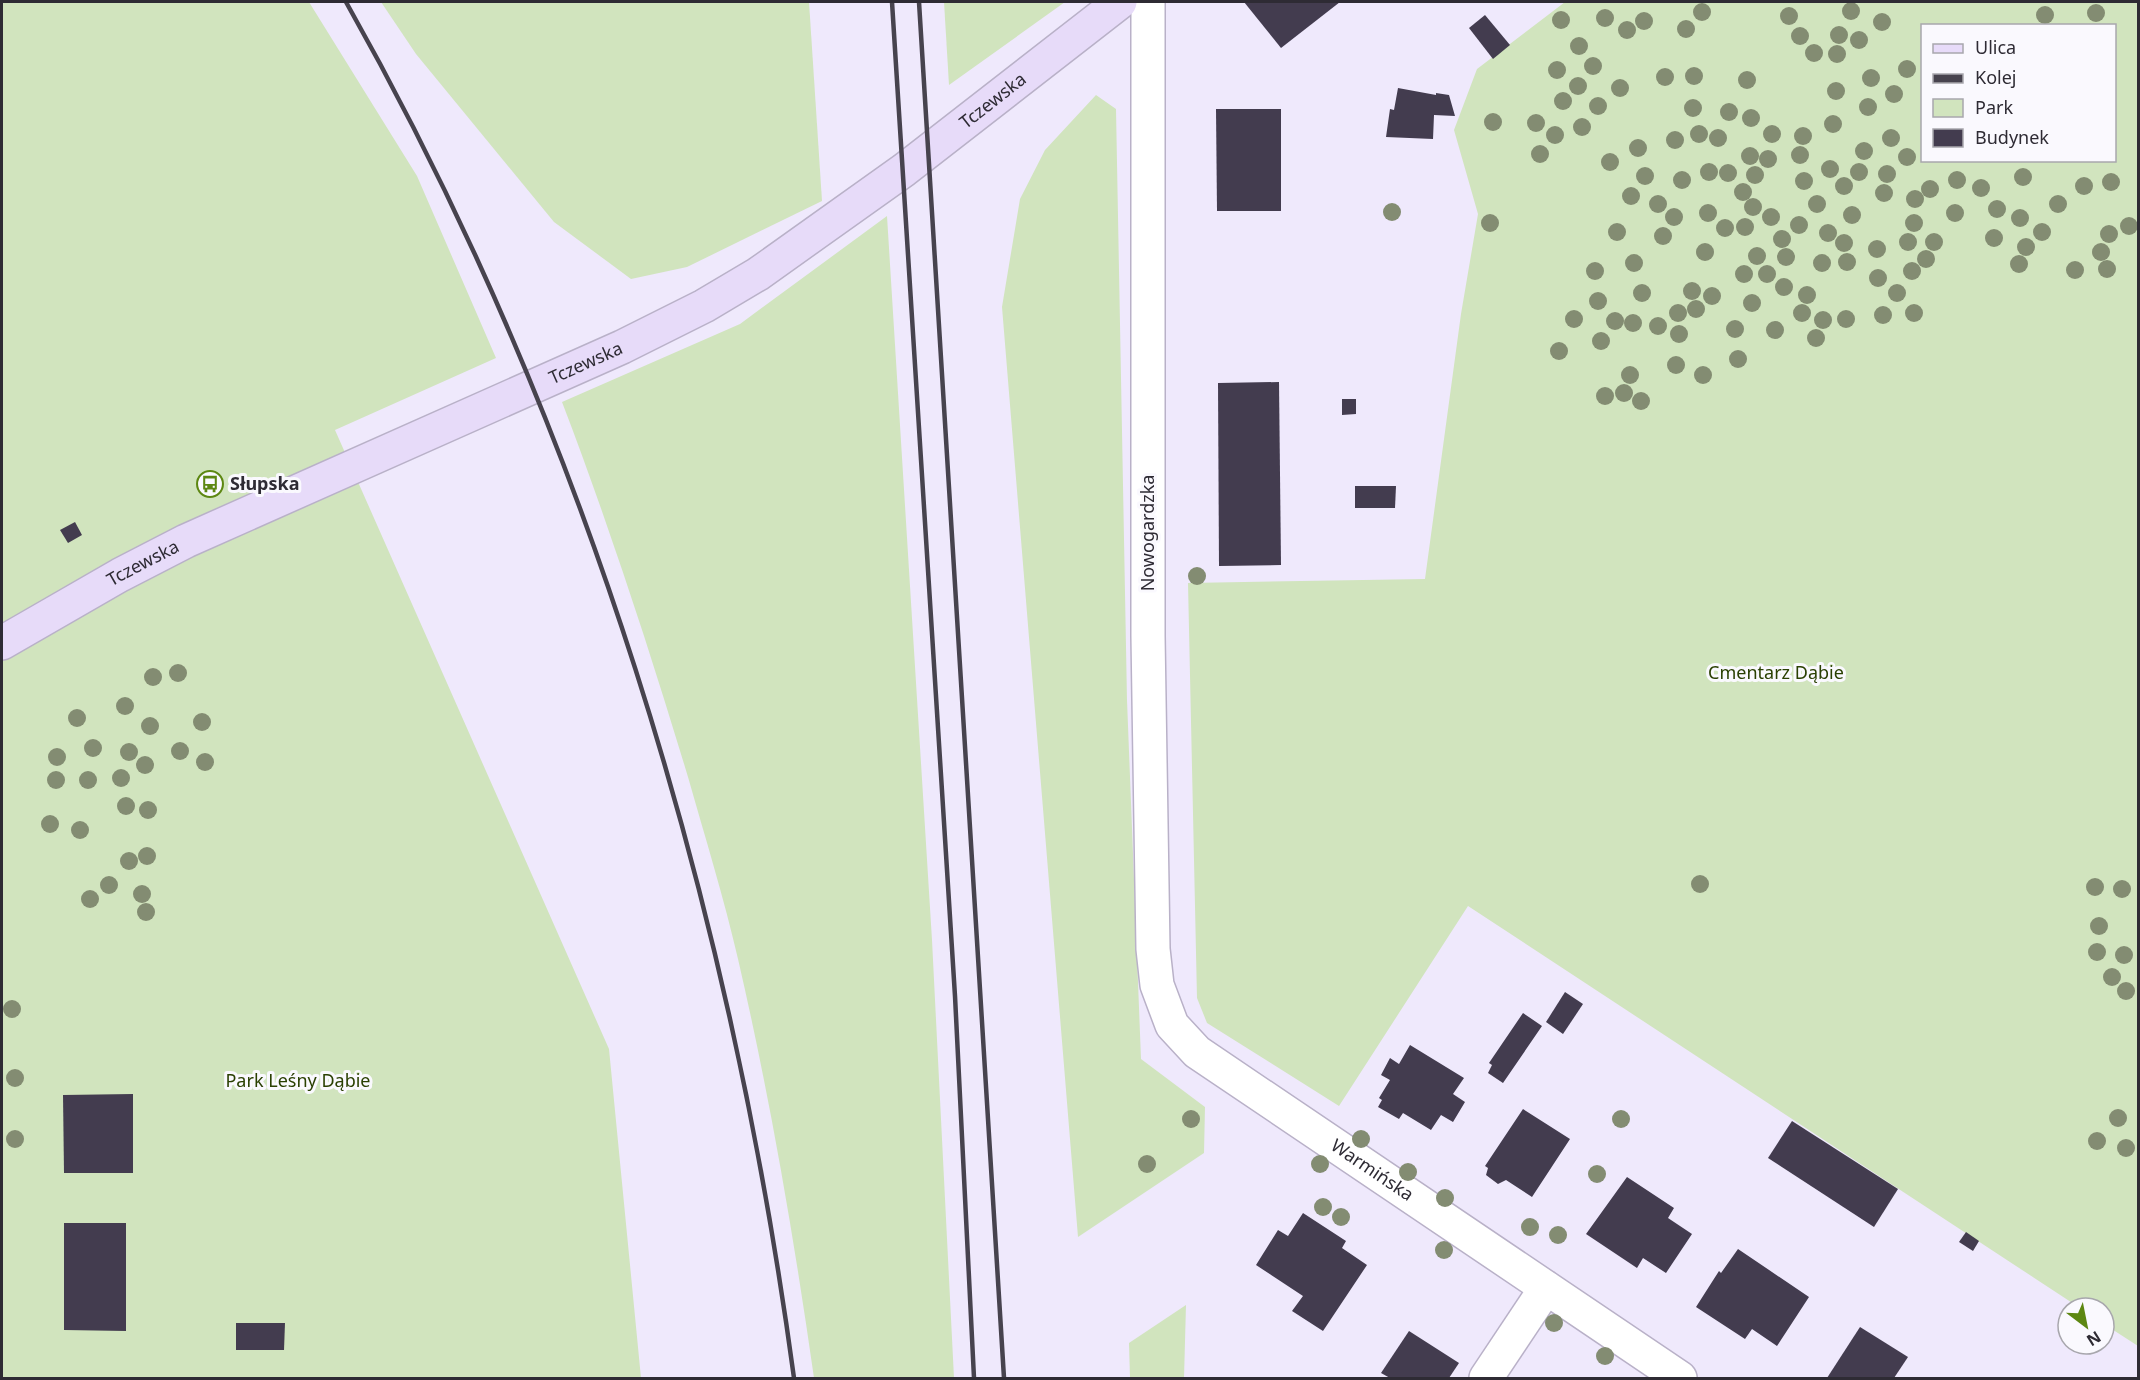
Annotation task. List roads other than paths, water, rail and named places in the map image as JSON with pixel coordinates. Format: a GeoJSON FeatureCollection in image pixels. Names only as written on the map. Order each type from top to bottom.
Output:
{"type":"FeatureCollection","features":[{"type":"Feature","properties":{"kind":"street","name":"Tczewska"},"geometry":{"type":"LineString","coordinates":[[2,643],[120,575],[186,541],[622,347],[704,306],[758,274],[904,170],[1120,2]]}},
{"type":"Feature","properties":{"kind":"street","name":"Nowogardzka"},"geometry":{"type":"LineString","coordinates":[[1148,2],[1148,636],[1153,949],[1157,985],[1172,1025],[1197,1052]]}},
{"type":"Feature","properties":{"kind":"street","name":"Warmińska"},"geometry":{"type":"LineString","coordinates":[[1197,1052],[1680,1378]]}},
{"type":"Feature","properties":{"kind":"street"},"geometry":{"type":"LineString","coordinates":[[1486,1378],[1546,1288]]}},
{"type":"Feature","properties":{"kind":"railway"},"geometry":{"type":"LineString","coordinates":[[346,2],[431,163],[508,328],[576,497],[635,669],[687,843],[730,1020],[766,1198],[794,1378]]}},
{"type":"Feature","properties":{"kind":"railway"},"geometry":{"type":"LineString","coordinates":[[892,2],[955,996],[974,1378]]}},
{"type":"Feature","properties":{"kind":"railway"},"geometry":{"type":"LineString","coordinates":[[919,2],[1004,1378]]}},
{"type":"Feature","properties":{"kind":"place","name":"Słupska"},"geometry":{"type":"Point","coordinates":[210,484]}},
{"type":"Feature","properties":{"kind":"park label","name":"Cmentarz Dąbie"},"geometry":{"type":"Point","coordinates":[1776,673]}},
{"type":"Feature","properties":{"kind":"park label","name":"Park Leśny Dąbie"},"geometry":{"type":"Point","coordinates":[298,1081]}}]}
